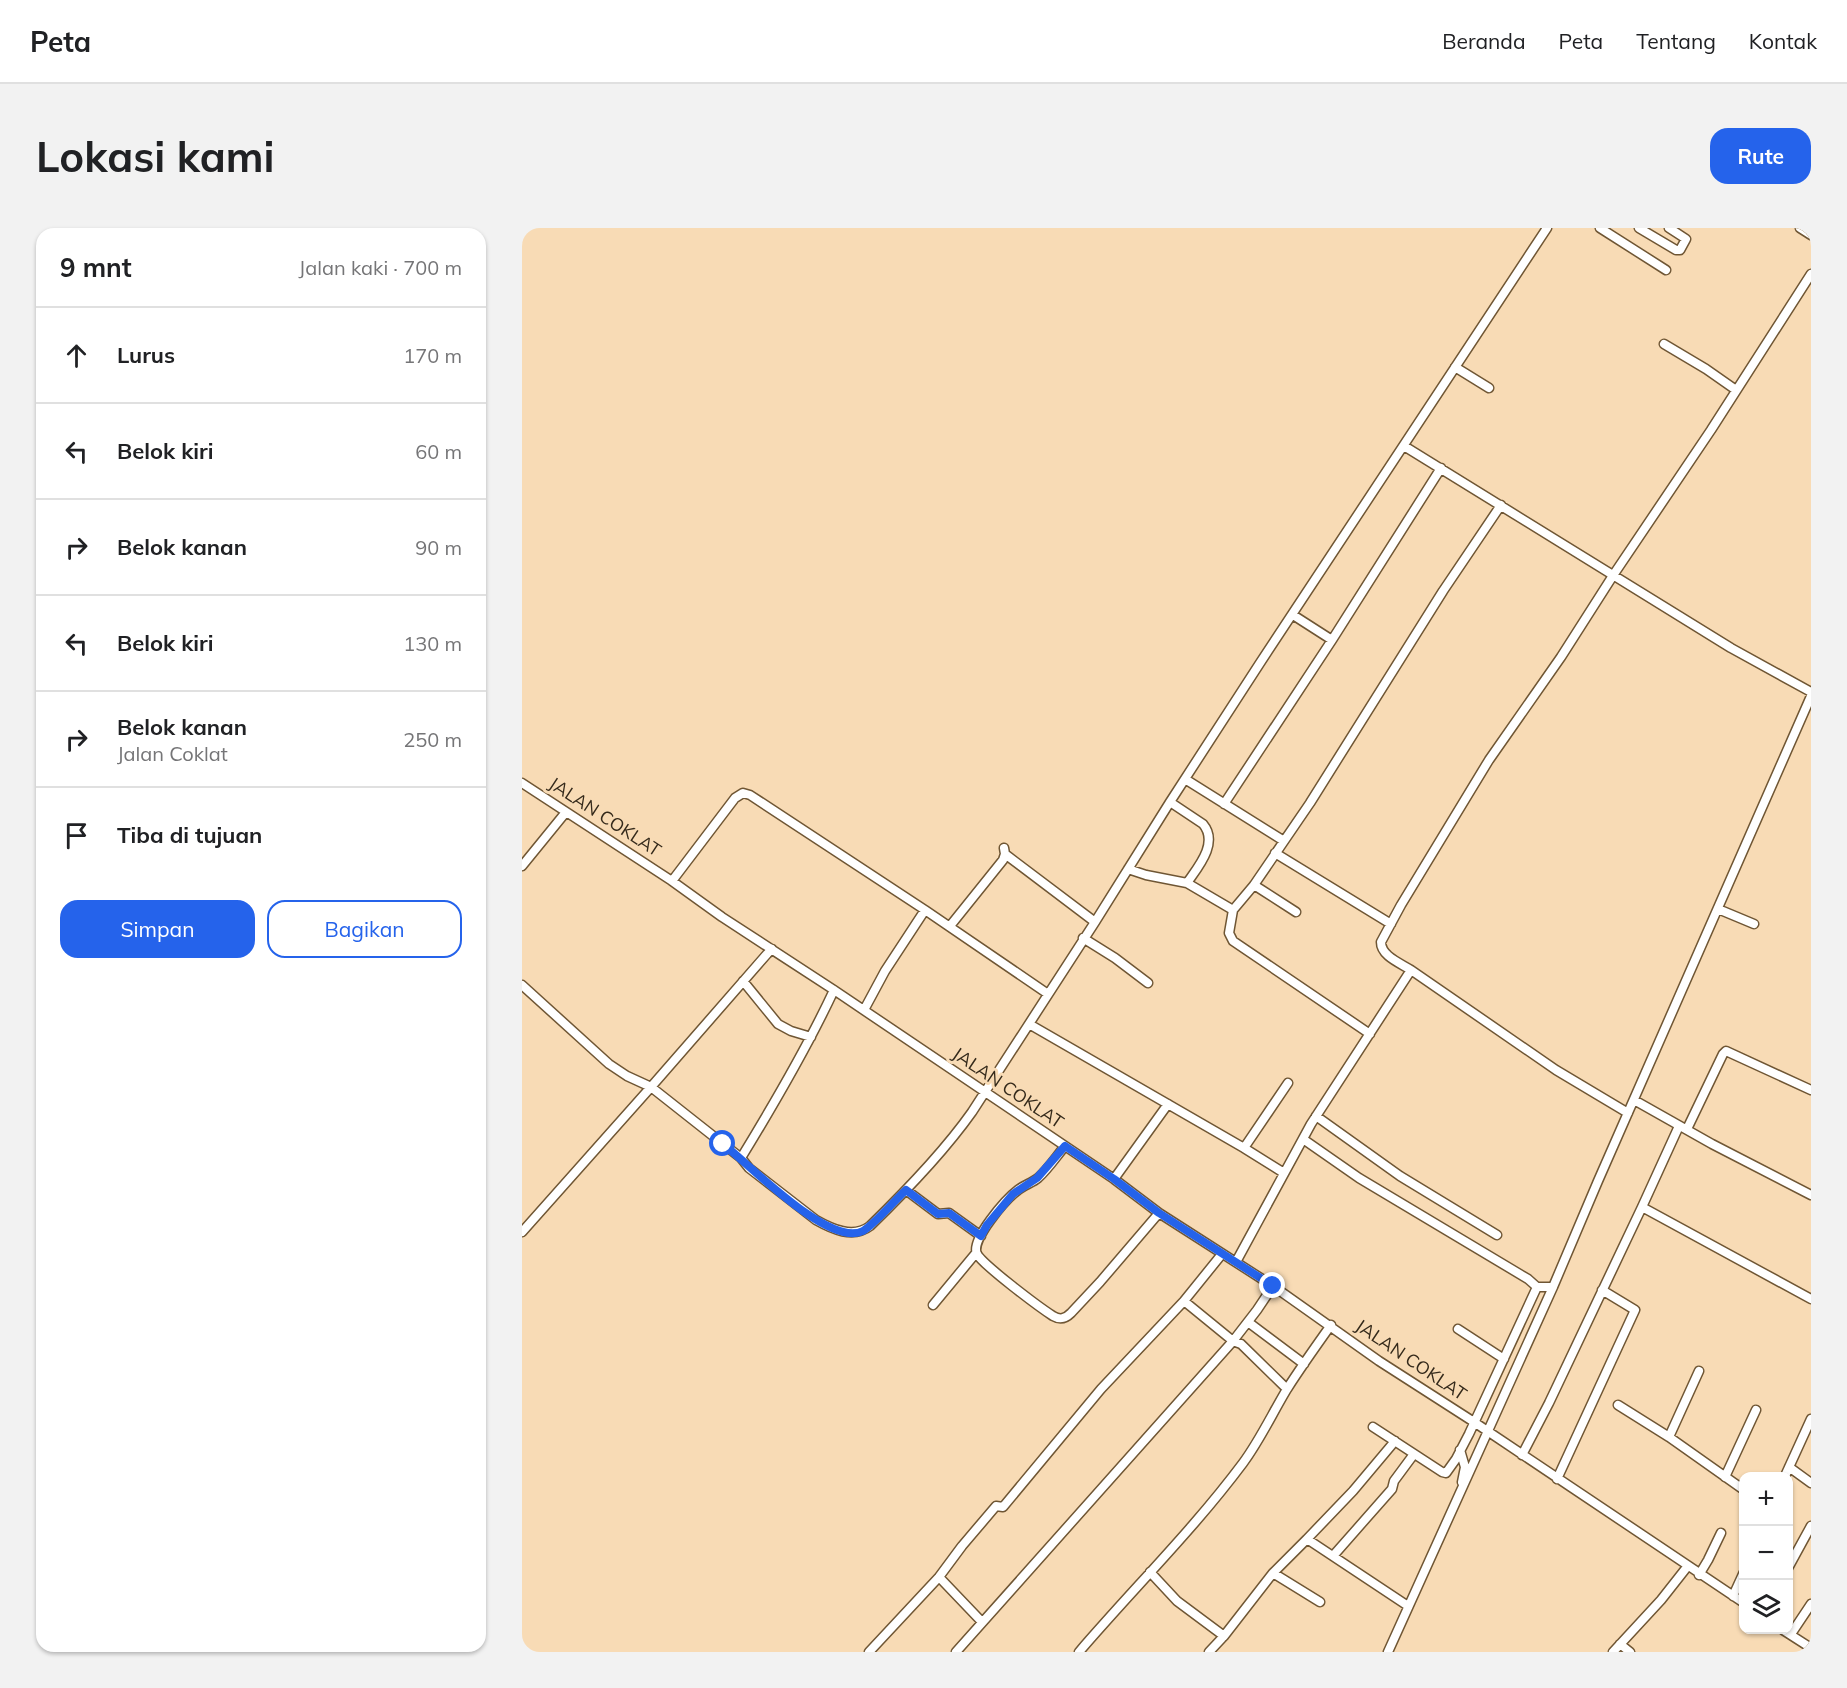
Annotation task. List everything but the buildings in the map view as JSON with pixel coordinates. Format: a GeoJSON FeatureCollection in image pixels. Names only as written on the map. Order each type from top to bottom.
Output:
{"type":"FeatureCollection","features":[{"type":"Feature","properties":{"kind":"street"},"geometry":{"type":"LineString","coordinates":[[522,985],[616,1070],[651,1087],[741,1158],[749,1168],[801,1211],[826,1226],[853,1233],[864,1231],[906,1190],[964,1122],[1338,543],[1547,228]]}},
{"type":"Feature","properties":{"kind":"street"},"geometry":{"type":"LineString","coordinates":[[1600,228],[1666,270]]}},
{"type":"Feature","properties":{"kind":"street"},"geometry":{"type":"LineString","coordinates":[[1639,228],[1676,250],[1680,250],[1686,239],[1669,228]]}},
{"type":"Feature","properties":{"kind":"street"},"geometry":{"type":"LineString","coordinates":[[1800,228],[1811,235]]}},
{"type":"Feature","properties":{"kind":"street"},"geometry":{"type":"LineString","coordinates":[[1628,1113],[1556,1070],[1387,955],[1381,942],[1401,905],[1490,760],[1711,430],[1811,274]]}},
{"type":"Feature","properties":{"kind":"street"},"geometry":{"type":"LineString","coordinates":[[1664,344],[1736,390]]}},
{"type":"Feature","properties":{"kind":"street"},"geometry":{"type":"LineString","coordinates":[[1455,367],[1489,388]]}},
{"type":"Feature","properties":{"kind":"street"},"geometry":{"type":"LineString","coordinates":[[1388,1652],[1489,1433],[1811,697],[1404,446]]}},
{"type":"Feature","properties":{"kind":"street"},"geometry":{"type":"LineString","coordinates":[[1224,804],[1441,468]]}},
{"type":"Feature","properties":{"kind":"street"},"geometry":{"type":"LineString","coordinates":[[1370,1035],[1233,941],[1229,933],[1233,910],[1254,885],[1310,803],[1443,591],[1501,505]]}},
{"type":"Feature","properties":{"kind":"street"},"geometry":{"type":"LineString","coordinates":[[1293,615],[1332,640]]}},
{"type":"Feature","properties":{"kind":"street"},"geometry":{"type":"LineString","coordinates":[[1185,779],[1284,841]]}},
{"type":"Feature","properties":{"kind":"street","name":"JALAN COKLAT"},"geometry":{"type":"LineString","coordinates":[[522,783],[672,881],[722,917],[1114,1179],[1159,1213],[1273,1286],[1379,1361],[1739,1600]]}},
{"type":"Feature","properties":{"kind":"street"},"geometry":{"type":"LineString","coordinates":[[672,881],[735,798],[743,794],[750,795],[950,926],[1048,994]]}},
{"type":"Feature","properties":{"kind":"street"},"geometry":{"type":"LineString","coordinates":[[1170,802],[1207,828],[1209,848],[1187,883]]}},
{"type":"Feature","properties":{"kind":"street"},"geometry":{"type":"LineString","coordinates":[[522,866],[566,812]]}},
{"type":"Feature","properties":{"kind":"street"},"geometry":{"type":"LineString","coordinates":[[950,926],[1003,860],[1005,851],[1095,922]]}},
{"type":"Feature","properties":{"kind":"street"},"geometry":{"type":"LineString","coordinates":[[1275,853],[1391,924]]}},
{"type":"Feature","properties":{"kind":"street"},"geometry":{"type":"LineString","coordinates":[[1128,869],[1187,883],[1233,910]]}},
{"type":"Feature","properties":{"kind":"street"},"geometry":{"type":"LineString","coordinates":[[1254,885],[1296,912]]}},
{"type":"Feature","properties":{"kind":"street"},"geometry":{"type":"LineString","coordinates":[[1718,909],[1754,924]]}},
{"type":"Feature","properties":{"kind":"street"},"geometry":{"type":"LineString","coordinates":[[864,1010],[885,971],[925,910]]}},
{"type":"Feature","properties":{"kind":"street"},"geometry":{"type":"LineString","coordinates":[[1083,938],[1148,983]]}},
{"type":"Feature","properties":{"kind":"street"},"geometry":{"type":"LineString","coordinates":[[522,1232],[772,949]]}},
{"type":"Feature","properties":{"kind":"street"},"geometry":{"type":"LineString","coordinates":[[1236,1262],[1316,1116],[1411,970]]}},
{"type":"Feature","properties":{"kind":"street"},"geometry":{"type":"LineString","coordinates":[[743,981],[778,1024],[811,1037]]}},
{"type":"Feature","properties":{"kind":"street"},"geometry":{"type":"LineString","coordinates":[[741,1158],[811,1037],[834,990]]}},
{"type":"Feature","properties":{"kind":"street"},"geometry":{"type":"LineString","coordinates":[[1029,1024],[1284,1173]]}},
{"type":"Feature","properties":{"kind":"street"},"geometry":{"type":"LineString","coordinates":[[1522,1455],[1642,1207],[1723,1054],[1726,1051],[1810,1088]]}},
{"type":"Feature","properties":{"kind":"street"},"geometry":{"type":"LineString","coordinates":[[1244,1148],[1288,1083]]}},
{"type":"Feature","properties":{"kind":"street"},"geometry":{"type":"LineString","coordinates":[[1634,1100],[1712,1144],[1811,1195]]}},
{"type":"Feature","properties":{"kind":"street"},"geometry":{"type":"LineString","coordinates":[[1114,1179],[1168,1104]]}},
{"type":"Feature","properties":{"kind":"street"},"geometry":{"type":"LineString","coordinates":[[1316,1116],[1400,1176],[1497,1235]]}},
{"type":"Feature","properties":{"kind":"street"},"geometry":{"type":"LineString","coordinates":[[1303,1139],[1359,1178],[1450,1231],[1528,1279],[1537,1287],[1553,1287]]}},
{"type":"Feature","properties":{"kind":"street"},"geometry":{"type":"LineString","coordinates":[[933,1305],[976,1253],[976,1246],[987,1225],[1013,1194],[1037,1178],[1065,1146]]}},
{"type":"Feature","properties":{"kind":"street"},"geometry":{"type":"LineString","coordinates":[[906,1190],[938,1214],[949,1213],[981,1236]]}},
{"type":"Feature","properties":{"kind":"street"},"geometry":{"type":"LineString","coordinates":[[1642,1207],[1811,1299]]}},
{"type":"Feature","properties":{"kind":"street"},"geometry":{"type":"LineString","coordinates":[[976,1253],[991,1268],[1042,1308],[1056,1318],[1062,1318],[1071,1313],[1100,1282],[1159,1213]]}},
{"type":"Feature","properties":{"kind":"street"},"geometry":{"type":"LineString","coordinates":[[869,1652],[939,1576],[996,1506],[1003,1507],[1101,1389],[1186,1303],[1222,1254]]}},
{"type":"Feature","properties":{"kind":"street"},"geometry":{"type":"LineString","coordinates":[[956,1652],[1233,1341],[1273,1286]]}},
{"type":"Feature","properties":{"kind":"street"},"geometry":{"type":"LineString","coordinates":[[1373,1427],[1446,1473],[1474,1422],[1537,1287]]}},
{"type":"Feature","properties":{"kind":"street"},"geometry":{"type":"LineString","coordinates":[[1557,1479],[1635,1310],[1602,1290]]}},
{"type":"Feature","properties":{"kind":"street"},"geometry":{"type":"LineString","coordinates":[[1186,1303],[1233,1341],[1241,1344],[1287,1389]]}},
{"type":"Feature","properties":{"kind":"street"},"geometry":{"type":"LineString","coordinates":[[1248,1322],[1304,1364]]}},
{"type":"Feature","properties":{"kind":"street"},"geometry":{"type":"LineString","coordinates":[[1078,1652],[1198,1520],[1243,1463],[1287,1389],[1331,1325]]}},
{"type":"Feature","properties":{"kind":"street"},"geometry":{"type":"LineString","coordinates":[[1458,1329],[1504,1359]]}},
{"type":"Feature","properties":{"kind":"street"},"geometry":{"type":"LineString","coordinates":[[1669,1437],[1700,1371]]}},
{"type":"Feature","properties":{"kind":"street"},"geometry":{"type":"LineString","coordinates":[[1618,1405],[1669,1437],[1739,1487]]}},
{"type":"Feature","properties":{"kind":"street"},"geometry":{"type":"LineString","coordinates":[[1725,1477],[1756,1410]]}},
{"type":"Feature","properties":{"kind":"street"},"geometry":{"type":"LineString","coordinates":[[1787,1472],[1807,1436],[1811,1419]]}},
{"type":"Feature","properties":{"kind":"street"},"geometry":{"type":"LineString","coordinates":[[1209,1652],[1273,1573],[1353,1491],[1395,1441]]}},
{"type":"Feature","properties":{"kind":"street"},"geometry":{"type":"LineString","coordinates":[[1442,1535],[1446,1518],[1464,1473],[1460,1450]]}},
{"type":"Feature","properties":{"kind":"street"},"geometry":{"type":"LineString","coordinates":[[1333,1556],[1392,1489],[1394,1481],[1414,1454]]}},
{"type":"Feature","properties":{"kind":"street"},"geometry":{"type":"LineString","coordinates":[[1789,1467],[1811,1483]]}},
{"type":"Feature","properties":{"kind":"street"},"geometry":{"type":"LineString","coordinates":[[1793,1559],[1811,1526]]}},
{"type":"Feature","properties":{"kind":"street"},"geometry":{"type":"LineString","coordinates":[[1699,1575],[1721,1533]]}},
{"type":"Feature","properties":{"kind":"street"},"geometry":{"type":"LineString","coordinates":[[1307,1539],[1408,1606]]}},
{"type":"Feature","properties":{"kind":"street"},"geometry":{"type":"LineString","coordinates":[[1613,1652],[1661,1600],[1687,1567]]}},
{"type":"Feature","properties":{"kind":"street"},"geometry":{"type":"LineString","coordinates":[[1150,1572],[1177,1602],[1224,1636]]}},
{"type":"Feature","properties":{"kind":"street"},"geometry":{"type":"LineString","coordinates":[[1273,1573],[1320,1602]]}},
{"type":"Feature","properties":{"kind":"street"},"geometry":{"type":"LineString","coordinates":[[939,1576],[982,1622]]}},
{"type":"Feature","properties":{"kind":"street"},"geometry":{"type":"LineString","coordinates":[[1733,1596],[1740,1580]]}},
{"type":"Feature","properties":{"kind":"street"},"geometry":{"type":"LineString","coordinates":[[1793,1625],[1811,1604]]}},
{"type":"Feature","properties":{"kind":"street"},"geometry":{"type":"LineString","coordinates":[[1790,1634],[1810,1647]]}},
{"type":"Feature","properties":{"kind":"street"},"geometry":{"type":"LineString","coordinates":[[1620,1644],[1630,1652]]}},
{"type":"Feature","properties":{"kind":"route"},"geometry":{"type":"LineString","coordinates":[[723,1144],[801,1211],[826,1226],[853,1233],[864,1231],[906,1190],[933,1211],[938,1214],[949,1213],[981,1236],[987,1225],[1013,1194],[1042,1174],[1065,1146],[1159,1213],[1273,1286]]}}]}
